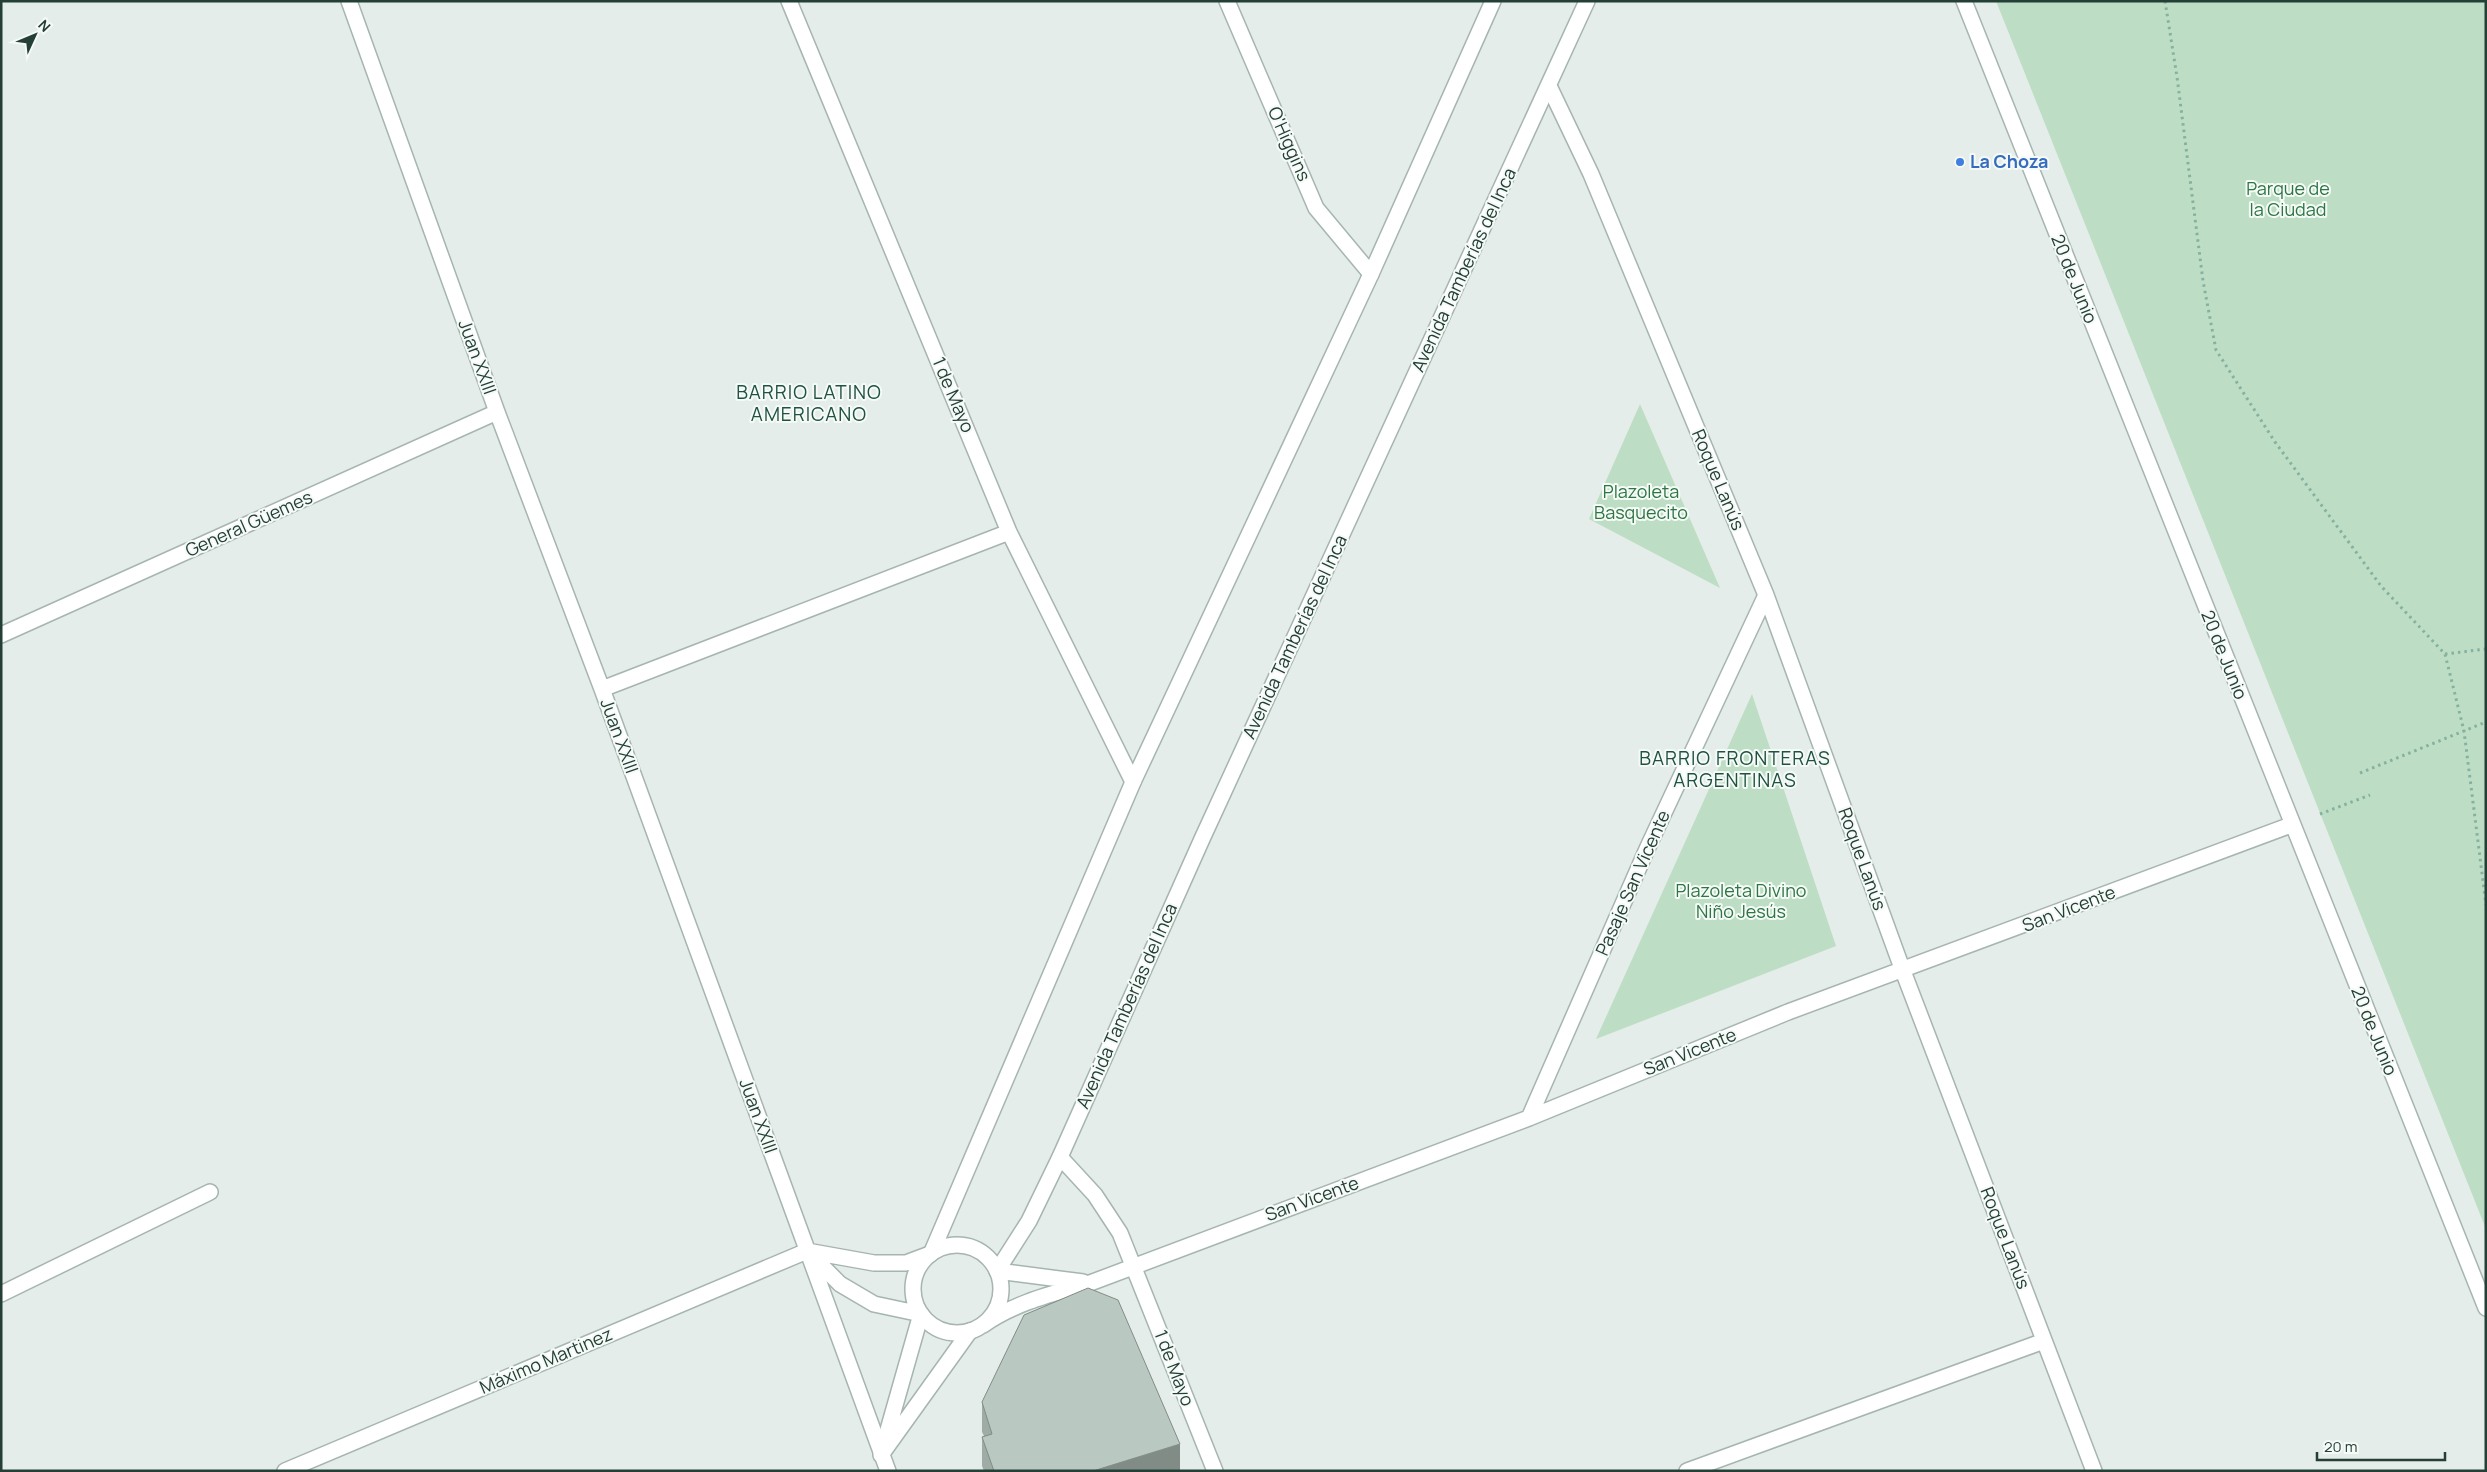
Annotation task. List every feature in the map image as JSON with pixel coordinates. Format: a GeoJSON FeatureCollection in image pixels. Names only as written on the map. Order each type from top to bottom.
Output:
{"type":"FeatureCollection","features":[{"type":"Feature","properties":{"kind":"street","name":"Juan XXIII"},"geometry":{"type":"LineString","coordinates":[[350,1],[497,412],[602,689],[888,1471]]}},
{"type":"Feature","properties":{"kind":"street","name":"1 de Mayo"},"geometry":{"type":"LineString","coordinates":[[789,1],[1010,532],[1133,782]]}},
{"type":"Feature","properties":{"kind":"street","name":"O'Higgins"},"geometry":{"type":"LineString","coordinates":[[1226,1],[1316,208],[1371,274]]}},
{"type":"Feature","properties":{"kind":"street"},"geometry":{"type":"LineString","coordinates":[[874,1471],[881,1455],[921,1314],[915,1302],[913,1289],[915,1276],[921,1264],[931,1254],[1133,782],[1371,274],[1493,1]]}},
{"type":"Feature","properties":{"kind":"street","name":"Avenida Tamberías del Inca"},"geometry":{"type":"LineString","coordinates":[[997,1271],[1029,1221],[1060,1157],[1202,839],[1587,1]]}},
{"type":"Feature","properties":{"kind":"street","name":"20 de Junio"},"geometry":{"type":"LineString","coordinates":[[1964,1],[2291,825],[2486,1308]]}},
{"type":"Feature","properties":{"kind":"street","name":"Roque Lanús"},"geometry":{"type":"LineString","coordinates":[[1549,86],[1591,174],[1766,595],[1903,971],[2094,1471]]}},
{"type":"Feature","properties":{"kind":"street","name":"General Güemes"},"geometry":{"type":"LineString","coordinates":[[1,635],[497,412]]}},
{"type":"Feature","properties":{"kind":"street"},"geometry":{"type":"LineString","coordinates":[[602,689],[1010,532]]}},
{"type":"Feature","properties":{"kind":"street","name":"Pasaje San Vicente"},"geometry":{"type":"LineString","coordinates":[[1529,1118],[1647,849],[1766,595]]}},
{"type":"Feature","properties":{"kind":"street","name":"San Vicente"},"geometry":{"type":"LineString","coordinates":[[977,1328],[1004,1310],[1090,1283],[1529,1118],[1788,1012],[1903,971],[2291,825]]}},
{"type":"Feature","properties":{"kind":"street","name":"1 de Mayo"},"geometry":{"type":"LineString","coordinates":[[1060,1157],[1095,1195],[1120,1234],[1215,1471]]}},
{"type":"Feature","properties":{"kind":"street"},"geometry":{"type":"LineString","coordinates":[[1,1294],[210,1192]]}},
{"type":"Feature","properties":{"kind":"street"},"geometry":{"type":"LineString","coordinates":[[807,1251],[874,1263],[906,1263],[949,1246],[968,1246],[980,1251],[997,1271],[1001,1285],[1000,1300],[994,1314],[977,1328],[881,1455]]}},
{"type":"Feature","properties":{"kind":"street"},"geometry":{"type":"LineString","coordinates":[[807,1251],[840,1284],[874,1304],[921,1314],[944,1330],[957,1333],[977,1328]]}},
{"type":"Feature","properties":{"kind":"street","name":"Máximo Martinez"},"geometry":{"type":"LineString","coordinates":[[285,1471],[807,1251]]}},
{"type":"Feature","properties":{"kind":"street"},"geometry":{"type":"LineString","coordinates":[[997,1271],[1090,1283]]}},
{"type":"Feature","properties":{"kind":"street"},"geometry":{"type":"LineString","coordinates":[[1687,1471],[2044,1340]]}},
{"type":"Feature","properties":{"kind":"path"},"geometry":{"type":"LineString","coordinates":[[2165,1],[2177,77],[2203,281],[2216,350],[2275,442],[2381,586],[2445,654],[2464,732],[2486,905]]}},
{"type":"Feature","properties":{"kind":"path"},"geometry":{"type":"LineString","coordinates":[[2445,654],[2486,649]]}},
{"type":"Feature","properties":{"kind":"path"},"geometry":{"type":"LineString","coordinates":[[2360,773],[2486,722]]}},
{"type":"Feature","properties":{"kind":"path"},"geometry":{"type":"LineString","coordinates":[[2291,825],[2370,795]]}},
{"type":"Feature","properties":{"kind":"green space","name":"Parque de la Ciudad"},"geometry":{"type":"Polygon","coordinates":[[[1996,1],[2486,1],[2486,1229],[1996,1]]]}},
{"type":"Feature","properties":{"kind":"green space","name":"Plazoleta Basquecito"},"geometry":{"type":"Polygon","coordinates":[[[1640,404],[1720,588],[1589,519],[1640,404]]]}},
{"type":"Feature","properties":{"kind":"green space","name":"Plazoleta Divino Niño Jesús"},"geometry":{"type":"Polygon","coordinates":[[[1752,694],[1836,946],[1596,1039],[1752,694]]]}},
{"type":"Feature","properties":{"kind":"building"},"geometry":{"type":"Polygon","coordinates":[[[1088,1288],[1118,1300],[1180,1444],[1093,1471],[994,1471],[982,1437],[992,1434],[982,1402],[1024,1315],[1088,1288]]]}},
{"type":"Feature","properties":{"kind":"place","name":"La Choza"},"geometry":{"type":"Point","coordinates":[1960,162]}},
{"type":"Feature","properties":{"kind":"district","name":"BARRIO LATINO AMERICANO"},"geometry":{"type":"Point","coordinates":[809,403]}},
{"type":"Feature","properties":{"kind":"district","name":"BARRIO FRONTERAS ARGENTINAS"},"geometry":{"type":"Point","coordinates":[1735,769]}}]}
